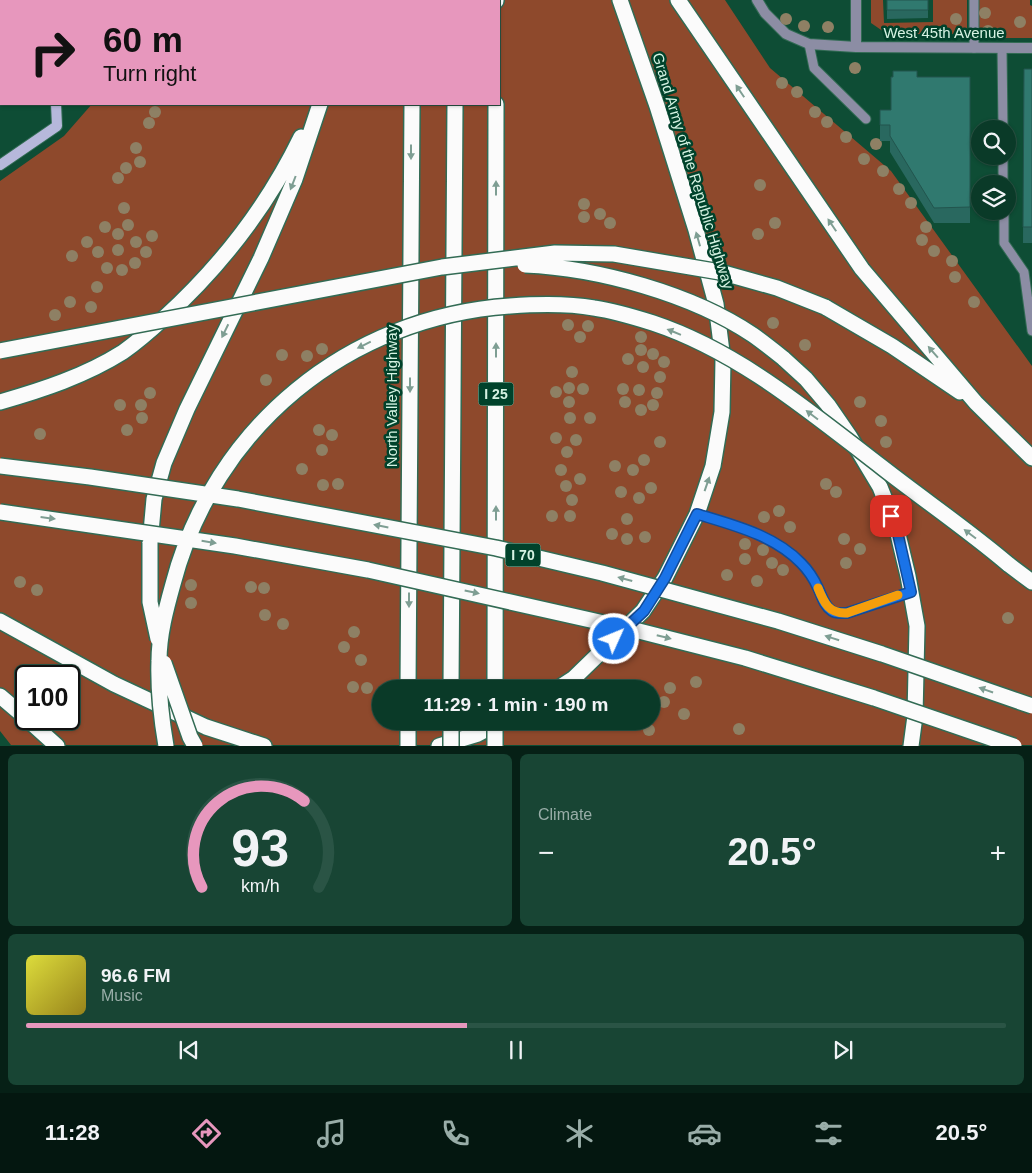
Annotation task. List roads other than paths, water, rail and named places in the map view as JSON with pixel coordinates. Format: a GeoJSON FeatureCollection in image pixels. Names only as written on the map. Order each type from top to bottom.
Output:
{"type":"FeatureCollection","features":[{"type":"Feature","properties":{"kind":"highway","name":"Grand Army of the Republic Highway"},"geometry":{"type":"LineString","coordinates":[[571,680],[644,611],[665,578],[697,514],[713,466],[722,412],[723,360],[716,304],[696,230],[657,106],[620,0]]}},
{"type":"Feature","properties":{"kind":"highway"},"geometry":{"type":"LineString","coordinates":[[678,0],[862,269],[976,403],[1032,458]]}},
{"type":"Feature","properties":{"kind":"highway"},"geometry":{"type":"LineString","coordinates":[[0,402],[32,393],[96,367],[123,351],[150,331],[183,301],[226,254],[254,216],[290,160],[316,105]]}},
{"type":"Feature","properties":{"kind":"highway"},"geometry":{"type":"LineString","coordinates":[[195,746],[190,737],[161,653],[150,602],[150,543],[154,499],[164,464],[187,409],[261,258],[295,179],[320,105]]}},
{"type":"Feature","properties":{"kind":"highway","name":"North Valley Highway"},"geometry":{"type":"LineString","coordinates":[[408,680],[412,105]]}},
{"type":"Feature","properties":{"kind":"highway"},"geometry":{"type":"LineString","coordinates":[[451,680],[454,105]]}},
{"type":"Feature","properties":{"kind":"highway","name":"I 25"},"geometry":{"type":"LineString","coordinates":[[495,680],[496,105]]}},
{"type":"Feature","properties":{"kind":"highway"},"geometry":{"type":"LineString","coordinates":[[0,351],[442,267],[555,253],[614,254],[720,272],[777,288],[825,306],[892,346],[976,403]]}},
{"type":"Feature","properties":{"kind":"highway"},"geometry":{"type":"LineString","coordinates":[[442,267],[504,264],[548,266],[611,277],[647,286],[692,302],[725,318],[752,334],[806,379],[850,437],[880,487],[897,530],[918,626],[915,716],[911,746]]}},
{"type":"Feature","properties":{"kind":"highway"},"geometry":{"type":"LineString","coordinates":[[166,746],[160,711],[159,658],[165,611],[180,556],[198,513],[223,470],[248,438],[277,406],[307,381],[352,351],[395,330],[437,316],[486,307],[542,304],[595,308],[654,324],[705,344],[774,386],[1032,582]]}},
{"type":"Feature","properties":{"kind":"highway","name":"I 70"},"geometry":{"type":"LineString","coordinates":[[0,466],[238,499],[505,550],[602,573],[778,621],[882,654],[1032,706]]}},
{"type":"Feature","properties":{"kind":"highway"},"geometry":{"type":"LineString","coordinates":[[0,512],[235,546],[349,566],[616,625],[745,658],[874,698],[1014,746]]}},
{"type":"Feature","properties":{"kind":"highway"},"geometry":{"type":"LineString","coordinates":[[0,621],[114,684],[242,746]]}},
{"type":"Feature","properties":{"kind":"highway"},"geometry":{"type":"LineString","coordinates":[[0,696],[15,708]]}},
{"type":"Feature","properties":{"kind":"highway"},"geometry":{"type":"LineString","coordinates":[[206,727],[264,746]]}},
{"type":"Feature","properties":{"kind":"highway"},"geometry":{"type":"LineString","coordinates":[[40,730],[57,746]]}},
{"type":"Feature","properties":{"kind":"highway"},"geometry":{"type":"LineString","coordinates":[[408,730],[408,746]]}},
{"type":"Feature","properties":{"kind":"highway"},"geometry":{"type":"LineString","coordinates":[[451,730],[451,746]]}},
{"type":"Feature","properties":{"kind":"highway"},"geometry":{"type":"LineString","coordinates":[[439,746],[485,730]]}},
{"type":"Feature","properties":{"kind":"highway"},"geometry":{"type":"LineString","coordinates":[[494,746],[495,730]]}},
{"type":"Feature","properties":{"kind":"street","name":"West 45th Avenue"},"geometry":{"type":"LineString","coordinates":[[757,0],[765,13],[786,34],[809,44],[856,47],[1032,48]]}},
{"type":"Feature","properties":{"kind":"street"},"geometry":{"type":"LineString","coordinates":[[856,0],[856,47]]}},
{"type":"Feature","properties":{"kind":"street"},"geometry":{"type":"LineString","coordinates":[[0,165],[56,126],[56,105]]}},
{"type":"Feature","properties":{"kind":"lane"},"geometry":{"type":"LineString","coordinates":[[974,0],[974,48]]}},
{"type":"Feature","properties":{"kind":"lane"},"geometry":{"type":"LineString","coordinates":[[809,44],[814,68],[866,119]]}},
{"type":"Feature","properties":{"kind":"lane"},"geometry":{"type":"LineString","coordinates":[[1002,48],[1003,120]]}},
{"type":"Feature","properties":{"kind":"lane"},"geometry":{"type":"LineString","coordinates":[[1004,220],[1004,243],[1024,272],[1032,331]]}},
{"type":"Feature","properties":{"kind":"lane"},"geometry":{"type":"LineString","coordinates":[[697,514],[750,531],[783,548],[801,562],[818,588],[823,601],[832,611],[847,613],[911,592]]}}]}
